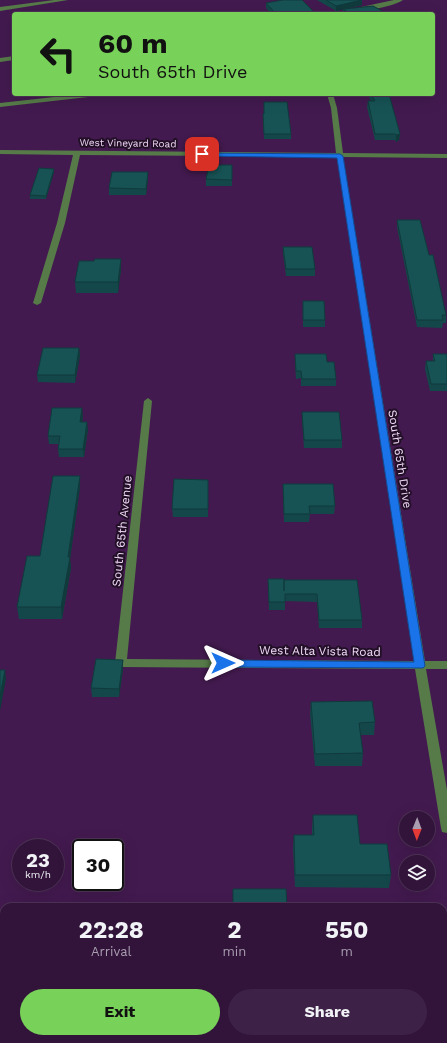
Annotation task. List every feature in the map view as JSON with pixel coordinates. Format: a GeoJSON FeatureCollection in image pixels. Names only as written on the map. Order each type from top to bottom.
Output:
{"type":"FeatureCollection","features":[{"type":"Feature","properties":{"kind":"street"},"geometry":{"type":"LineString","coordinates":[[0,9],[65,0]]}},
{"type":"Feature","properties":{"kind":"street"},"geometry":{"type":"LineString","coordinates":[[342,12],[400,0]]}},
{"type":"Feature","properties":{"kind":"street"},"geometry":{"type":"LineString","coordinates":[[0,60],[12,58]]}},
{"type":"Feature","properties":{"kind":"street"},"geometry":{"type":"LineString","coordinates":[[0,105],[79,96]]}},
{"type":"Feature","properties":{"kind":"street","name":"South 65th Drive"},"geometry":{"type":"LineString","coordinates":[[331,96],[334,108],[340,156],[420,666],[447,828]]}},
{"type":"Feature","properties":{"kind":"street","name":"West Vineyard Road"},"geometry":{"type":"LineString","coordinates":[[0,152],[447,156]]}},
{"type":"Feature","properties":{"kind":"street"},"geometry":{"type":"LineString","coordinates":[[37,303],[60,223],[77,152]]}},
{"type":"Feature","properties":{"kind":"street","name":"South 65th Avenue"},"geometry":{"type":"LineString","coordinates":[[121,663],[148,401]]}},
{"type":"Feature","properties":{"kind":"street","name":"West Alta Vista Road"},"geometry":{"type":"LineString","coordinates":[[121,663],[447,665]]}},
{"type":"Feature","properties":{"kind":"building"},"geometry":{"type":"Polygon","coordinates":[[[283,0],[302,0],[314,12],[274,12],[266,3],[283,0]]]}},
{"type":"Feature","properties":{"kind":"building"},"geometry":{"type":"Polygon","coordinates":[[[326,0],[362,0],[336,6],[326,0]]]}},
{"type":"Feature","properties":{"kind":"building"},"geometry":{"type":"Polygon","coordinates":[[[373,6],[384,12],[348,12],[343,9],[373,6]]]}},
{"type":"Feature","properties":{"kind":"building"},"geometry":{"type":"Polygon","coordinates":[[[372,96],[390,96],[400,134],[375,134],[368,101],[375,101],[372,96]]]}},
{"type":"Feature","properties":{"kind":"building"},"geometry":{"type":"Polygon","coordinates":[[[264,102],[287,102],[291,134],[264,134],[264,102]]]}},
{"type":"Feature","properties":{"kind":"building"},"geometry":{"type":"Polygon","coordinates":[[[209,165],[232,165],[232,180],[206,179],[209,165]]]}},
{"type":"Feature","properties":{"kind":"building"},"geometry":{"type":"Polygon","coordinates":[[[39,168],[54,169],[46,196],[30,195],[39,168]]]}},
{"type":"Feature","properties":{"kind":"building"},"geometry":{"type":"Polygon","coordinates":[[[112,172],[148,172],[146,189],[109,188],[112,172]]]}},
{"type":"Feature","properties":{"kind":"building"},"geometry":{"type":"Polygon","coordinates":[[[397,220],[420,220],[429,255],[433,255],[446,315],[442,315],[443,320],[417,320],[397,220]]]}},
{"type":"Feature","properties":{"kind":"building"},"geometry":{"type":"Polygon","coordinates":[[[283,247],[312,247],[315,269],[286,269],[283,247]]]}},
{"type":"Feature","properties":{"kind":"building"},"geometry":{"type":"Polygon","coordinates":[[[95,259],[121,259],[118,282],[75,282],[79,261],[94,261],[95,259]]]}},
{"type":"Feature","properties":{"kind":"building"},"geometry":{"type":"Polygon","coordinates":[[[303,301],[324,301],[325,320],[303,320],[303,301]]]}},
{"type":"Feature","properties":{"kind":"building"},"geometry":{"type":"Polygon","coordinates":[[[43,348],[79,348],[75,375],[37,375],[43,348]]]}},
{"type":"Feature","properties":{"kind":"building"},"geometry":{"type":"Polygon","coordinates":[[[295,354],[326,354],[327,362],[334,362],[336,379],[302,379],[301,371],[296,371],[295,354]]]}},
{"type":"Feature","properties":{"kind":"building"},"geometry":{"type":"Polygon","coordinates":[[[433,354],[447,354],[447,384],[431,384],[426,361],[435,361],[433,354]]]}},
{"type":"Feature","properties":{"kind":"building"},"geometry":{"type":"Polygon","coordinates":[[[52,408],[82,408],[80,422],[87,422],[83,449],[58,449],[60,436],[48,436],[52,408]]]}},
{"type":"Feature","properties":{"kind":"building"},"geometry":{"type":"Polygon","coordinates":[[[302,412],[339,412],[342,440],[304,440],[302,412]]]}},
{"type":"Feature","properties":{"kind":"building"},"geometry":{"type":"Polygon","coordinates":[[[53,476],[80,476],[68,557],[70,557],[61,607],[17,607],[27,556],[40,556],[53,476]]]}},
{"type":"Feature","properties":{"kind":"building"},"geometry":{"type":"Polygon","coordinates":[[[174,479],[208,480],[208,509],[172,509],[174,479]]]}},
{"type":"Feature","properties":{"kind":"building"},"geometry":{"type":"Polygon","coordinates":[[[283,484],[333,484],[335,506],[309,506],[310,514],[284,514],[283,484]]]}},
{"type":"Feature","properties":{"kind":"building"},"geometry":{"type":"Polygon","coordinates":[[[268,579],[357,580],[362,620],[319,620],[317,594],[285,594],[285,602],[269,602],[268,579]]]}},
{"type":"Feature","properties":{"kind":"building"},"geometry":{"type":"Polygon","coordinates":[[[96,659],[123,660],[119,689],[91,688],[96,659]]]}},
{"type":"Feature","properties":{"kind":"building"},"geometry":{"type":"Polygon","coordinates":[[[0,670],[5,670],[0,696],[0,670]]]}},
{"type":"Feature","properties":{"kind":"building"},"geometry":{"type":"Polygon","coordinates":[[[372,701],[375,722],[359,723],[363,753],[315,754],[311,702],[372,701]]]}},
{"type":"Feature","properties":{"kind":"building"},"geometry":{"type":"Polygon","coordinates":[[[313,815],[357,815],[360,844],[387,844],[391,875],[295,875],[294,835],[314,835],[313,815]]]}},
{"type":"Feature","properties":{"kind":"building"},"geometry":{"type":"Polygon","coordinates":[[[233,889],[286,889],[287,903],[233,903],[233,889]]]}},
{"type":"Feature","properties":{"kind":"route"},"geometry":{"type":"LineString","coordinates":[[202,154],[340,156],[420,666],[223,663]]}}]}
